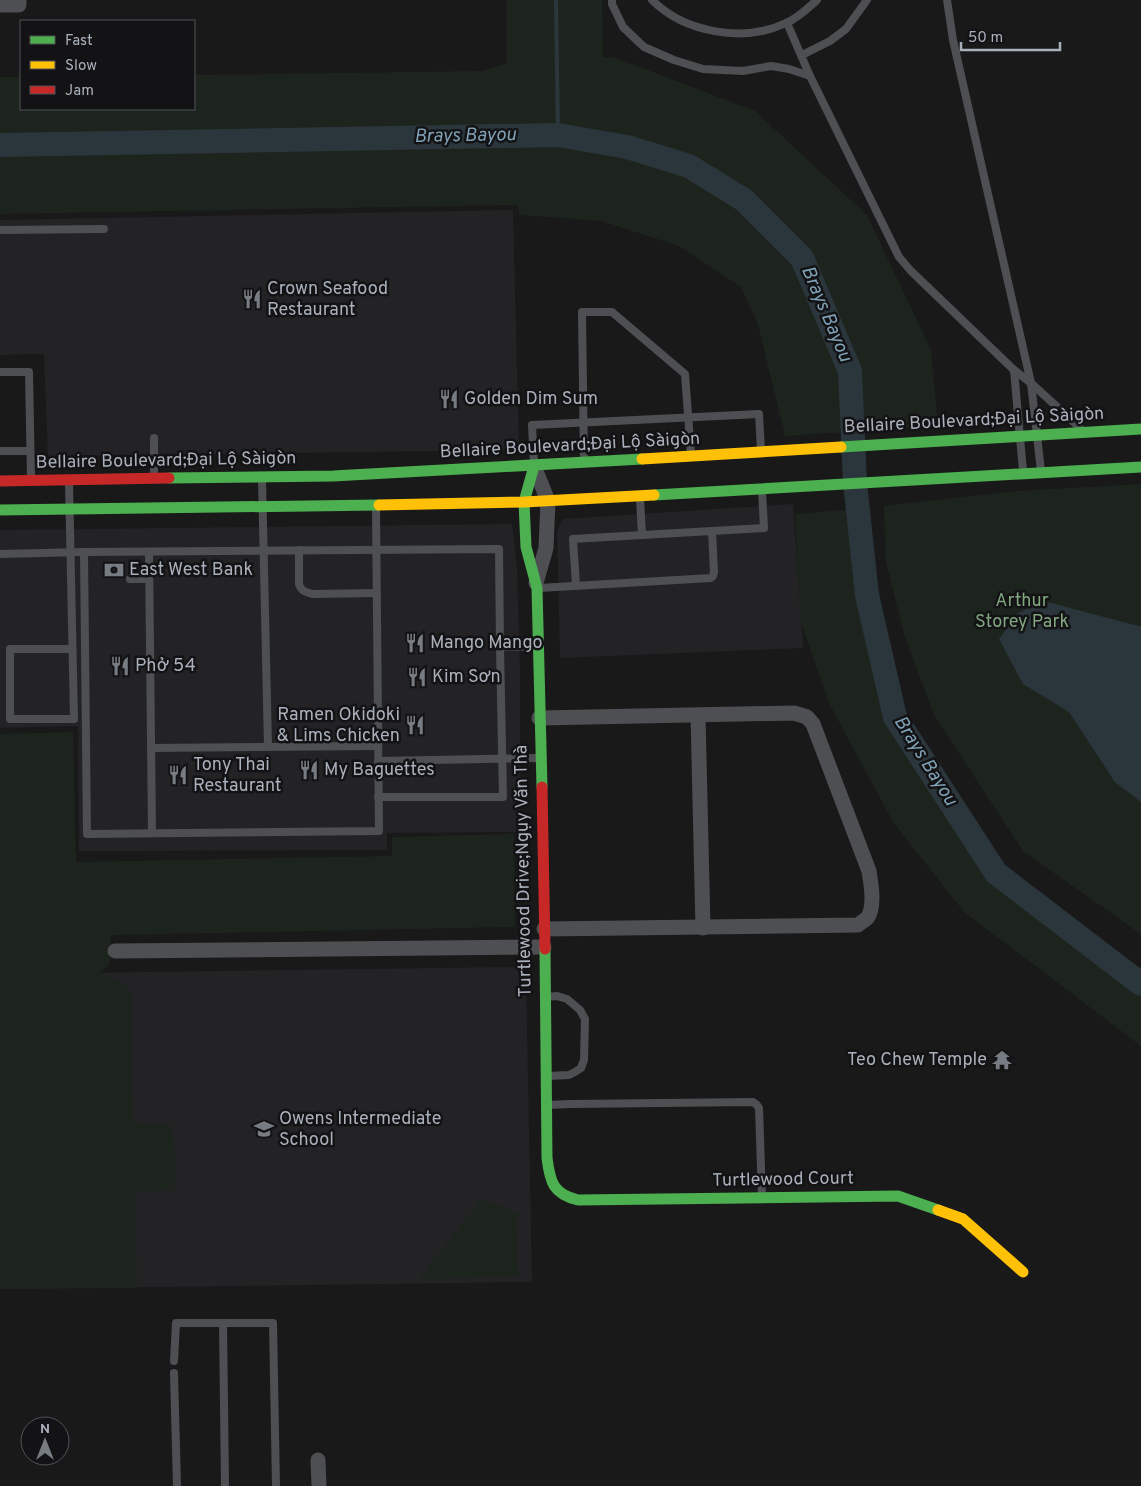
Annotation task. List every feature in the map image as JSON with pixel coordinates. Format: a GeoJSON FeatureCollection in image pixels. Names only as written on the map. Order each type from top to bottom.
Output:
{"type":"FeatureCollection","features":[{"type":"Feature","properties":{"kind":"main road","name":"Bellaire Boulevard;Đại Lộ Sàigòn"},"geometry":{"type":"LineString","coordinates":[[0,481],[333,476],[691,456],[761,456],[812,448],[1141,429]]}},
{"type":"Feature","properties":{"kind":"main road","name":"Turtlewood Drive;Ngụy Văn Thà"},"geometry":{"type":"LineString","coordinates":[[534,466],[524,502],[526,547],[536,586],[546,997],[547,1158]]}},
{"type":"Feature","properties":{"kind":"main road"},"geometry":{"type":"LineString","coordinates":[[0,510],[376,506],[524,502],[640,496],[762,484],[812,486],[1141,467]]}},
{"type":"Feature","properties":{"kind":"main road","name":"Turtlewood Court"},"geometry":{"type":"LineString","coordinates":[[547,1158],[552,1185],[559,1193],[578,1200],[898,1196],[963,1219],[1023,1272]]}},
{"type":"Feature","properties":{"kind":"street"},"geometry":{"type":"LineString","coordinates":[[0,5],[19,5],[19,0]]}},
{"type":"Feature","properties":{"kind":"street","name":"Turtlewood Drive;Ngụy Văn Thà"},"geometry":{"type":"LineString","coordinates":[[534,466],[548,501],[546,548],[536,586]]}},
{"type":"Feature","properties":{"kind":"street"},"geometry":{"type":"LineString","coordinates":[[539,718],[794,713],[807,718],[813,724],[869,871],[871,888],[871,909],[867,917],[858,925],[544,929]]}},
{"type":"Feature","properties":{"kind":"street"},"geometry":{"type":"LineString","coordinates":[[698,715],[703,928]]}},
{"type":"Feature","properties":{"kind":"street"},"geometry":{"type":"LineString","coordinates":[[115,951],[544,947]]}},
{"type":"Feature","properties":{"kind":"street"},"geometry":{"type":"LineString","coordinates":[[318,1460],[319,1486]]}},
{"type":"Feature","properties":{"kind":"lane"},"geometry":{"type":"LineString","coordinates":[[612,0],[612,4],[623,27],[644,47],[674,60],[703,69],[743,72],[771,66],[789,69],[810,76]]}},
{"type":"Feature","properties":{"kind":"lane"},"geometry":{"type":"LineString","coordinates":[[652,0],[661,9],[679,19],[698,27],[721,32],[767,30],[787,23],[817,0]]}},
{"type":"Feature","properties":{"kind":"lane"},"geometry":{"type":"LineString","coordinates":[[802,56],[830,42],[846,29],[867,0]]}},
{"type":"Feature","properties":{"kind":"lane"},"geometry":{"type":"LineString","coordinates":[[947,0],[953,40],[1031,383],[1041,472]]}},
{"type":"Feature","properties":{"kind":"lane"},"geometry":{"type":"LineString","coordinates":[[787,23],[810,76],[899,257],[911,271],[1014,370],[1085,432]]}},
{"type":"Feature","properties":{"kind":"lane"},"geometry":{"type":"LineString","coordinates":[[0,230],[104,229]]}},
{"type":"Feature","properties":{"kind":"lane"},"geometry":{"type":"LineString","coordinates":[[584,463],[582,312],[612,312],[685,374],[691,456]]}},
{"type":"Feature","properties":{"kind":"lane"},"geometry":{"type":"LineString","coordinates":[[1014,370],[1023,474]]}},
{"type":"Feature","properties":{"kind":"lane"},"geometry":{"type":"LineString","coordinates":[[0,372],[30,372],[31,481]]}},
{"type":"Feature","properties":{"kind":"lane"},"geometry":{"type":"LineString","coordinates":[[534,466],[532,425],[688,417],[759,414],[761,456]]}},
{"type":"Feature","properties":{"kind":"lane"},"geometry":{"type":"LineString","coordinates":[[154,438],[154,479]]}},
{"type":"Feature","properties":{"kind":"lane"},"geometry":{"type":"LineString","coordinates":[[0,451],[30,451]]}},
{"type":"Feature","properties":{"kind":"lane"},"geometry":{"type":"LineString","coordinates":[[262,477],[268,747]]}},
{"type":"Feature","properties":{"kind":"lane"},"geometry":{"type":"LineString","coordinates":[[69,480],[74,719],[10,719],[10,649],[72,649]]}},
{"type":"Feature","properties":{"kind":"lane"},"geometry":{"type":"LineString","coordinates":[[576,585],[573,538],[764,528],[762,484]]}},
{"type":"Feature","properties":{"kind":"lane"},"geometry":{"type":"LineString","coordinates":[[640,496],[642,535]]}},
{"type":"Feature","properties":{"kind":"lane"},"geometry":{"type":"LineString","coordinates":[[84,552],[87,834],[379,831],[376,506]]}},
{"type":"Feature","properties":{"kind":"lane"},"geometry":{"type":"LineString","coordinates":[[536,586],[711,578],[714,572],[712,531]]}},
{"type":"Feature","properties":{"kind":"lane"},"geometry":{"type":"LineString","coordinates":[[0,554],[84,552],[99,556],[149,552],[500,549],[503,797],[378,797]]}},
{"type":"Feature","properties":{"kind":"lane"},"geometry":{"type":"LineString","coordinates":[[299,550],[299,584],[303,592],[313,594],[376,593]]}},
{"type":"Feature","properties":{"kind":"lane"},"geometry":{"type":"LineString","coordinates":[[149,552],[152,833]]}},
{"type":"Feature","properties":{"kind":"lane"},"geometry":{"type":"LineString","coordinates":[[130,579],[149,579]]}},
{"type":"Feature","properties":{"kind":"lane"},"geometry":{"type":"LineString","coordinates":[[500,647],[538,647]]}},
{"type":"Feature","properties":{"kind":"lane"},"geometry":{"type":"LineString","coordinates":[[151,748],[378,746]]}},
{"type":"Feature","properties":{"kind":"lane"},"geometry":{"type":"LineString","coordinates":[[378,761],[540,758]]}},
{"type":"Feature","properties":{"kind":"lane"},"geometry":{"type":"LineString","coordinates":[[546,997],[557,996],[567,999],[580,1010],[585,1019],[584,1060],[581,1068],[569,1075],[547,1076]]}},
{"type":"Feature","properties":{"kind":"lane"},"geometry":{"type":"LineString","coordinates":[[547,1105],[753,1102],[758,1108],[762,1199]]}},
{"type":"Feature","properties":{"kind":"lane"},"geometry":{"type":"LineString","coordinates":[[174,1362],[176,1323],[273,1322],[276,1486]]}},
{"type":"Feature","properties":{"kind":"lane"},"geometry":{"type":"LineString","coordinates":[[223,1323],[225,1486]]}},
{"type":"Feature","properties":{"kind":"lane"},"geometry":{"type":"LineString","coordinates":[[174,1374],[177,1486]]}},
{"type":"Feature","properties":{"kind":"shaded area"},"geometry":{"type":"Polygon","coordinates":[[[513,210],[519,450],[48,456],[44,354],[0,355],[0,220],[513,210]]]}},
{"type":"Feature","properties":{"kind":"shaded area"},"geometry":{"type":"Polygon","coordinates":[[[793,504],[803,648],[560,658],[557,531],[563,519],[793,504]]]}},
{"type":"Feature","properties":{"kind":"shaded area"},"geometry":{"type":"Polygon","coordinates":[[[512,524],[517,567],[520,672],[520,832],[387,833],[387,850],[79,851],[78,726],[0,728],[0,530],[512,524]]]}},
{"type":"Feature","properties":{"kind":"shaded area"},"geometry":{"type":"Polygon","coordinates":[[[1044,601],[1141,626],[1141,802],[1115,782],[1069,712],[1023,684],[999,639],[1018,613],[1044,601]]]}},
{"type":"Feature","properties":{"kind":"shaded area","name":"Owens Intermediate School"},"geometry":{"type":"Polygon","coordinates":[[[518,967],[526,977],[532,1282],[0,1289],[0,974],[518,967]]]}},
{"type":"Feature","properties":{"kind":"green space"},"geometry":{"type":"Polygon","coordinates":[[[507,0],[602,0],[603,57],[616,58],[755,111],[867,215],[931,350],[938,426],[785,436],[758,324],[741,287],[679,246],[601,221],[520,215],[517,205],[0,214],[0,77],[20,77],[20,110],[195,110],[195,75],[483,71],[507,63],[507,0]]]}},
{"type":"Feature","properties":{"kind":"green space","name":"Arthur Storey Park"},"geometry":{"type":"Polygon","coordinates":[[[1141,484],[1141,934],[1023,851],[934,715],[905,637],[886,562],[884,506],[1017,491],[1141,484]]]}},
{"type":"Feature","properties":{"kind":"green space"},"geometry":{"type":"Polygon","coordinates":[[[856,509],[856,540],[873,630],[903,714],[994,859],[1047,905],[1141,968],[1141,1046],[964,912],[893,822],[830,705],[800,620],[795,514],[856,509]]]}},
{"type":"Feature","properties":{"kind":"green space"},"geometry":{"type":"Polygon","coordinates":[[[73,732],[76,862],[392,856],[392,837],[514,834],[515,927],[111,935],[110,964],[99,973],[116,980],[131,992],[133,1123],[170,1124],[170,1133],[174,1134],[175,1190],[136,1191],[137,1288],[0,1289],[0,734],[73,732]]]}},
{"type":"Feature","properties":{"kind":"green space"},"geometry":{"type":"Polygon","coordinates":[[[482,1199],[517,1213],[518,1277],[419,1279],[482,1199]]]}},
{"type":"Feature","properties":{"kind":"waterway"},"geometry":{"type":"LineString","coordinates":[[556,0],[558,135]]}},
{"type":"Feature","properties":{"kind":"waterway","name":"Brays Bayou"},"geometry":{"type":"LineString","coordinates":[[0,145],[558,135],[627,147],[689,166],[744,200],[802,258],[850,371],[855,483],[867,595],[895,717],[996,873],[1141,984]]}},
{"type":"Feature","properties":{"kind":"traffic: fast"},"geometry":{"type":"LineString","coordinates":[[841,447],[1141,429]]}},
{"type":"Feature","properties":{"kind":"traffic: fast"},"geometry":{"type":"LineString","coordinates":[[169,478],[333,476],[642,459]]}},
{"type":"Feature","properties":{"kind":"traffic: fast"},"geometry":{"type":"LineString","coordinates":[[534,466],[524,502],[526,547],[537,588],[542,787]]}},
{"type":"Feature","properties":{"kind":"traffic: fast"},"geometry":{"type":"LineString","coordinates":[[654,495],[1141,467]]}},
{"type":"Feature","properties":{"kind":"traffic: fast"},"geometry":{"type":"LineString","coordinates":[[0,510],[379,505]]}},
{"type":"Feature","properties":{"kind":"traffic: fast"},"geometry":{"type":"LineString","coordinates":[[545,949],[547,1158],[554,1186],[563,1194],[578,1200],[898,1196],[938,1210]]}},
{"type":"Feature","properties":{"kind":"traffic: slow"},"geometry":{"type":"LineString","coordinates":[[642,459],[841,447]]}},
{"type":"Feature","properties":{"kind":"traffic: slow"},"geometry":{"type":"LineString","coordinates":[[379,505],[524,502],[654,495]]}},
{"type":"Feature","properties":{"kind":"traffic: slow"},"geometry":{"type":"LineString","coordinates":[[938,1210],[963,1219],[1023,1272]]}},
{"type":"Feature","properties":{"kind":"traffic: jam"},"geometry":{"type":"LineString","coordinates":[[0,481],[169,478]]}},
{"type":"Feature","properties":{"kind":"traffic: jam"},"geometry":{"type":"LineString","coordinates":[[542,787],[545,949]]}},
{"type":"Feature","properties":{"kind":"place","name":"Crown Seafood Restaurant"},"geometry":{"type":"Point","coordinates":[252,299]}},
{"type":"Feature","properties":{"kind":"place","name":"Golden Dim Sum"},"geometry":{"type":"Point","coordinates":[449,399]}},
{"type":"Feature","properties":{"kind":"place","name":"East West Bank"},"geometry":{"type":"Point","coordinates":[114,570]}},
{"type":"Feature","properties":{"kind":"place","name":"Mango Mango"},"geometry":{"type":"Point","coordinates":[415,643]}},
{"type":"Feature","properties":{"kind":"place","name":"Phở 54"},"geometry":{"type":"Point","coordinates":[120,666]}},
{"type":"Feature","properties":{"kind":"place","name":"Kim Sơn"},"geometry":{"type":"Point","coordinates":[417,677]}},
{"type":"Feature","properties":{"kind":"place","name":"Ramen Okidoki & Lims Chicken"},"geometry":{"type":"Point","coordinates":[415,725]}},
{"type":"Feature","properties":{"kind":"place","name":"My Baguettes"},"geometry":{"type":"Point","coordinates":[309,770]}},
{"type":"Feature","properties":{"kind":"place","name":"Tony Thai Restaurant"},"geometry":{"type":"Point","coordinates":[178,775]}},
{"type":"Feature","properties":{"kind":"place","name":"Teo Chew Temple"},"geometry":{"type":"Point","coordinates":[1002,1060]}},
{"type":"Feature","properties":{"kind":"place","name":"Owens Intermediate School"},"geometry":{"type":"Point","coordinates":[264,1129]}}]}
